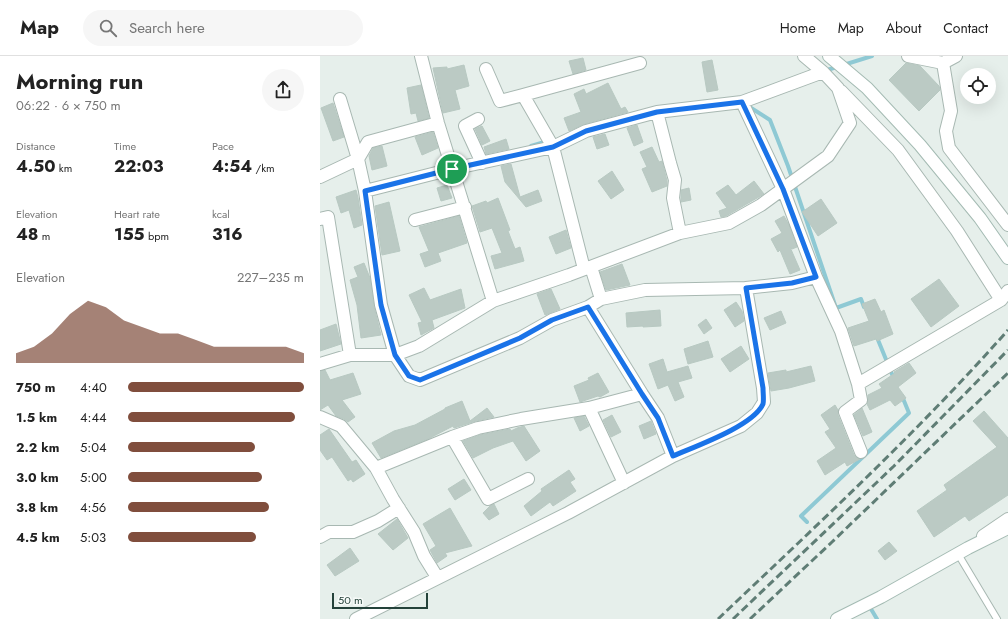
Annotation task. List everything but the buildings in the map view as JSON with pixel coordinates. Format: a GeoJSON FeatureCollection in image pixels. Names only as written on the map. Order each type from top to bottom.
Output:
{"type":"FeatureCollection","features":[{"type":"Feature","properties":{"kind":"street"},"geometry":{"type":"LineString","coordinates":[[421,56],[438,122],[493,301]]}},
{"type":"Feature","properties":{"kind":"street"},"geometry":{"type":"LineString","coordinates":[[804,56],[823,72],[898,150],[1004,295],[858,384]]}},
{"type":"Feature","properties":{"kind":"street"},"geometry":{"type":"LineString","coordinates":[[829,56],[867,88],[920,145],[980,218],[1008,258]]}},
{"type":"Feature","properties":{"kind":"street"},"geometry":{"type":"LineString","coordinates":[[908,56],[943,63],[956,56]]}},
{"type":"Feature","properties":{"kind":"street"},"geometry":{"type":"LineString","coordinates":[[486,70],[500,101],[640,63]]}},
{"type":"Feature","properties":{"kind":"street"},"geometry":{"type":"LineString","coordinates":[[943,63],[951,111],[946,131],[949,148],[1008,225]]}},
{"type":"Feature","properties":{"kind":"street"},"geometry":{"type":"LineString","coordinates":[[365,191],[452,169],[553,147],[586,131],[657,112],[742,102],[823,72]]}},
{"type":"Feature","properties":{"kind":"street"},"geometry":{"type":"LineString","coordinates":[[320,364],[350,355],[395,355],[419,346],[493,301],[680,233],[729,223],[761,205],[828,156],[850,123],[838,88]]}},
{"type":"Feature","properties":{"kind":"street"},"geometry":{"type":"LineString","coordinates":[[523,95],[553,147],[587,268],[601,299]]}},
{"type":"Feature","properties":{"kind":"street"},"geometry":{"type":"LineString","coordinates":[[340,99],[358,159],[365,191],[381,305],[395,355],[409,376],[420,380],[520,338],[552,320],[588,307],[601,299],[645,290],[746,288],[792,283],[816,277]]}},
{"type":"Feature","properties":{"kind":"street"},"geometry":{"type":"LineString","coordinates":[[742,102],[783,189],[816,277],[841,331],[858,384],[860,400],[845,412],[861,452]]}},
{"type":"Feature","properties":{"kind":"street"},"geometry":{"type":"LineString","coordinates":[[657,112],[670,163],[676,180],[673,198],[680,233]]}},
{"type":"Feature","properties":{"kind":"street"},"geometry":{"type":"LineString","coordinates":[[478,119],[465,126],[482,163]]}},
{"type":"Feature","properties":{"kind":"street"},"geometry":{"type":"LineString","coordinates":[[320,177],[358,159],[368,142],[438,122]]}},
{"type":"Feature","properties":{"kind":"street"},"geometry":{"type":"LineString","coordinates":[[415,220],[465,207]]}},
{"type":"Feature","properties":{"kind":"street"},"geometry":{"type":"LineString","coordinates":[[320,219],[328,217],[350,355]]}},
{"type":"Feature","properties":{"kind":"street"},"geometry":{"type":"LineString","coordinates":[[356,619],[437,577],[568,513],[673,456],[741,426],[757,413],[764,402],[763,388],[746,288]]}},
{"type":"Feature","properties":{"kind":"street"},"geometry":{"type":"LineString","coordinates":[[588,307],[658,418],[673,456]]}},
{"type":"Feature","properties":{"kind":"street"},"geometry":{"type":"LineString","coordinates":[[376,468],[478,428],[521,419],[589,408],[642,394]]}},
{"type":"Feature","properties":{"kind":"street"},"geometry":{"type":"LineString","coordinates":[[589,408],[624,483]]}},
{"type":"Feature","properties":{"kind":"street"},"geometry":{"type":"LineString","coordinates":[[320,417],[341,426],[376,468],[414,532],[424,556],[437,577]]}},
{"type":"Feature","properties":{"kind":"street"},"geometry":{"type":"LineString","coordinates":[[452,437],[488,499],[528,479]]}},
{"type":"Feature","properties":{"kind":"street"},"geometry":{"type":"LineString","coordinates":[[320,537],[329,532],[353,532],[378,521],[399,508]]}},
{"type":"Feature","properties":{"kind":"street"},"geometry":{"type":"LineString","coordinates":[[963,551],[1008,519]]}},
{"type":"Feature","properties":{"kind":"street"},"geometry":{"type":"LineString","coordinates":[[837,619],[881,597],[963,551],[1008,528]]}},
{"type":"Feature","properties":{"kind":"lane"},"geometry":{"type":"LineString","coordinates":[[963,551],[998,619]]}},
{"type":"Feature","properties":{"kind":"waterway"},"geometry":{"type":"LineString","coordinates":[[824,71],[872,56]]}},
{"type":"Feature","properties":{"kind":"waterway"},"geometry":{"type":"LineString","coordinates":[[748,106],[770,120],[788,166],[836,308],[861,299],[864,307]]}},
{"type":"Feature","properties":{"kind":"waterway"},"geometry":{"type":"LineString","coordinates":[[531,146],[548,141]]}},
{"type":"Feature","properties":{"kind":"waterway"},"geometry":{"type":"LineString","coordinates":[[876,335],[894,379]]}},
{"type":"Feature","properties":{"kind":"waterway"},"geometry":{"type":"LineString","coordinates":[[807,522],[801,516],[909,413],[902,396]]}},
{"type":"Feature","properties":{"kind":"waterway"},"geometry":{"type":"LineString","coordinates":[[871,609],[877,619]]}},
{"type":"Feature","properties":{"kind":"railway"},"geometry":{"type":"LineString","coordinates":[[718,619],[830,513],[903,441],[939,405],[1008,330]]}},
{"type":"Feature","properties":{"kind":"railway"},"geometry":{"type":"LineString","coordinates":[[733,619],[894,466],[1008,350]]}},
{"type":"Feature","properties":{"kind":"railway"},"geometry":{"type":"LineString","coordinates":[[750,619],[1008,373]]}},
{"type":"Feature","properties":{"kind":"route"},"geometry":{"type":"LineString","coordinates":[[742,102],[783,189],[816,277],[792,283],[746,288],[763,388],[764,402],[757,413],[741,426],[673,456],[658,418],[588,307],[552,320],[520,338],[420,380],[409,376],[395,355],[381,305],[365,191],[452,169],[553,147],[586,131],[657,112],[742,102]]}}]}
